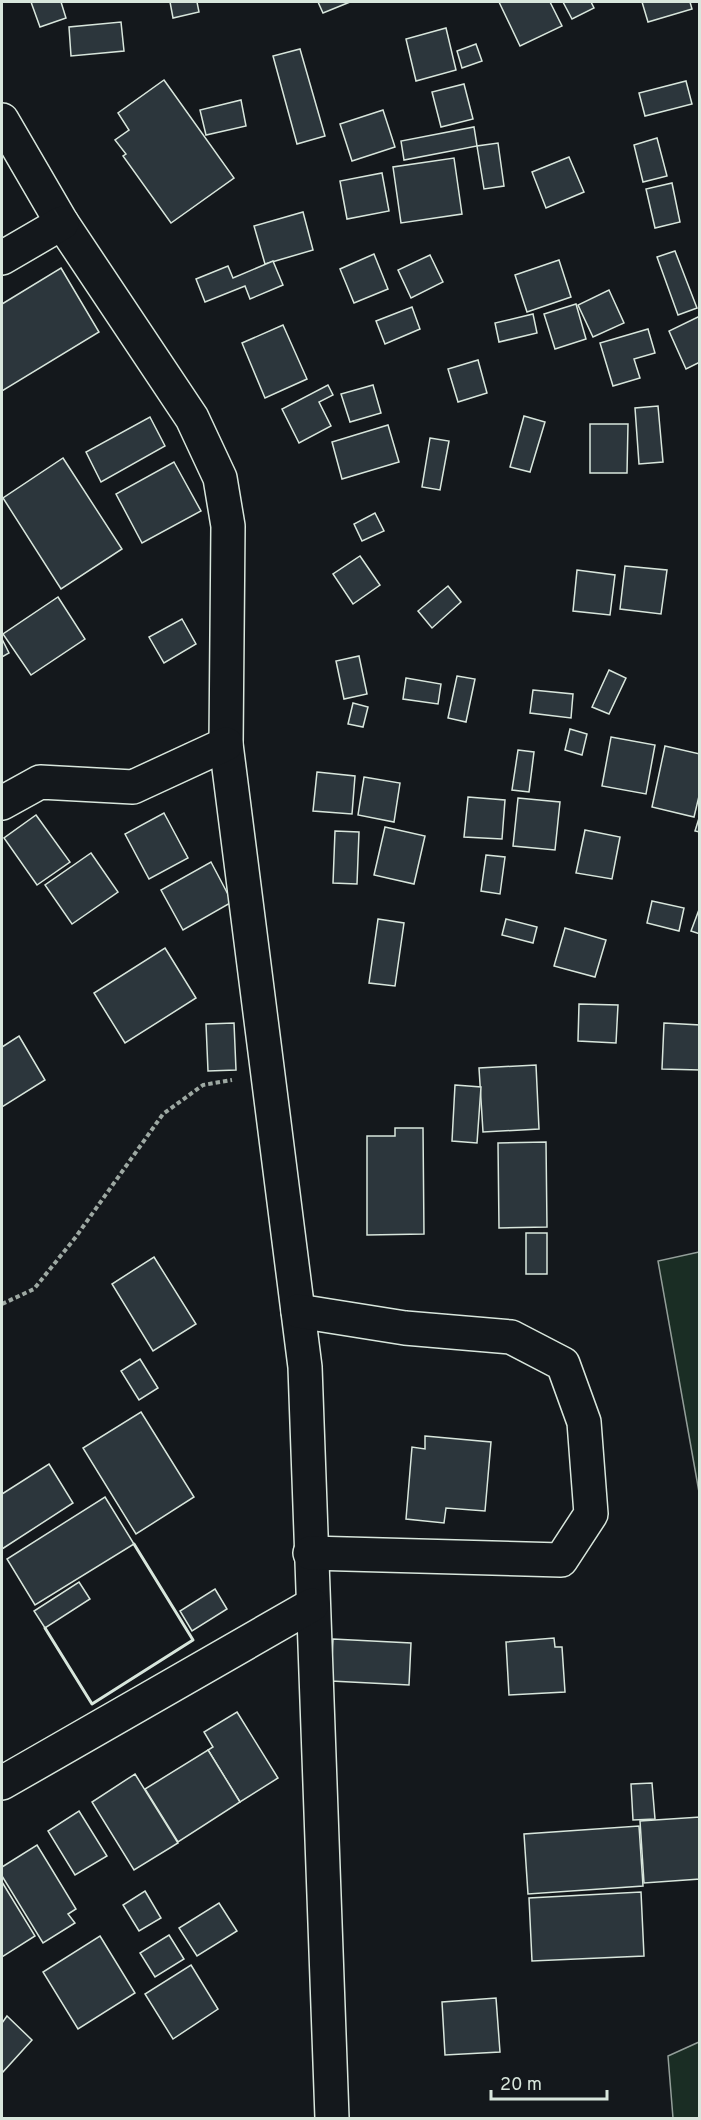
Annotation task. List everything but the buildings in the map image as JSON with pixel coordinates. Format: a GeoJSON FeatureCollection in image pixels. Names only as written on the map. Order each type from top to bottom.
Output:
{"type":"FeatureCollection","features":[{"type":"Feature","properties":{"kind":"street"},"geometry":{"type":"LineString","coordinates":[[2,120],[62,223],[192,418],[220,478],[228,526],[226,744],[305,1367],[332,2118]]}},
{"type":"Feature","properties":{"kind":"street"},"geometry":{"type":"LineString","coordinates":[[2,258],[62,223]]}},
{"type":"Feature","properties":{"kind":"street"},"geometry":{"type":"LineString","coordinates":[[2,803],[40,782],[133,787],[226,744]]}},
{"type":"Feature","properties":{"kind":"street"},"geometry":{"type":"LineString","coordinates":[[298,1311],[405,1328],[511,1337],[563,1364],[584,1422],[591,1514],[561,1560],[310,1553]]}},
{"type":"Feature","properties":{"kind":"street"},"geometry":{"type":"LineString","coordinates":[[2,1783],[312,1605]]}},
{"type":"Feature","properties":{"kind":"path"},"geometry":{"type":"LineString","coordinates":[[2,1304],[34,1289],[75,1238],[163,1114],[203,1085],[268,1076]]}},
{"type":"Feature","properties":{"kind":"green space"},"geometry":{"type":"Polygon","coordinates":[[[700,1252],[699,1492],[658,1261],[700,1252]]]}},
{"type":"Feature","properties":{"kind":"green space"},"geometry":{"type":"Polygon","coordinates":[[[699,2042],[699,2118],[673,2118],[668,2056],[699,2042]]]}},
{"type":"Feature","properties":{"kind":"wall"},"geometry":{"type":"LineString","coordinates":[[45,1628],[92,1704],[193,1640],[134,1544]]}}]}
